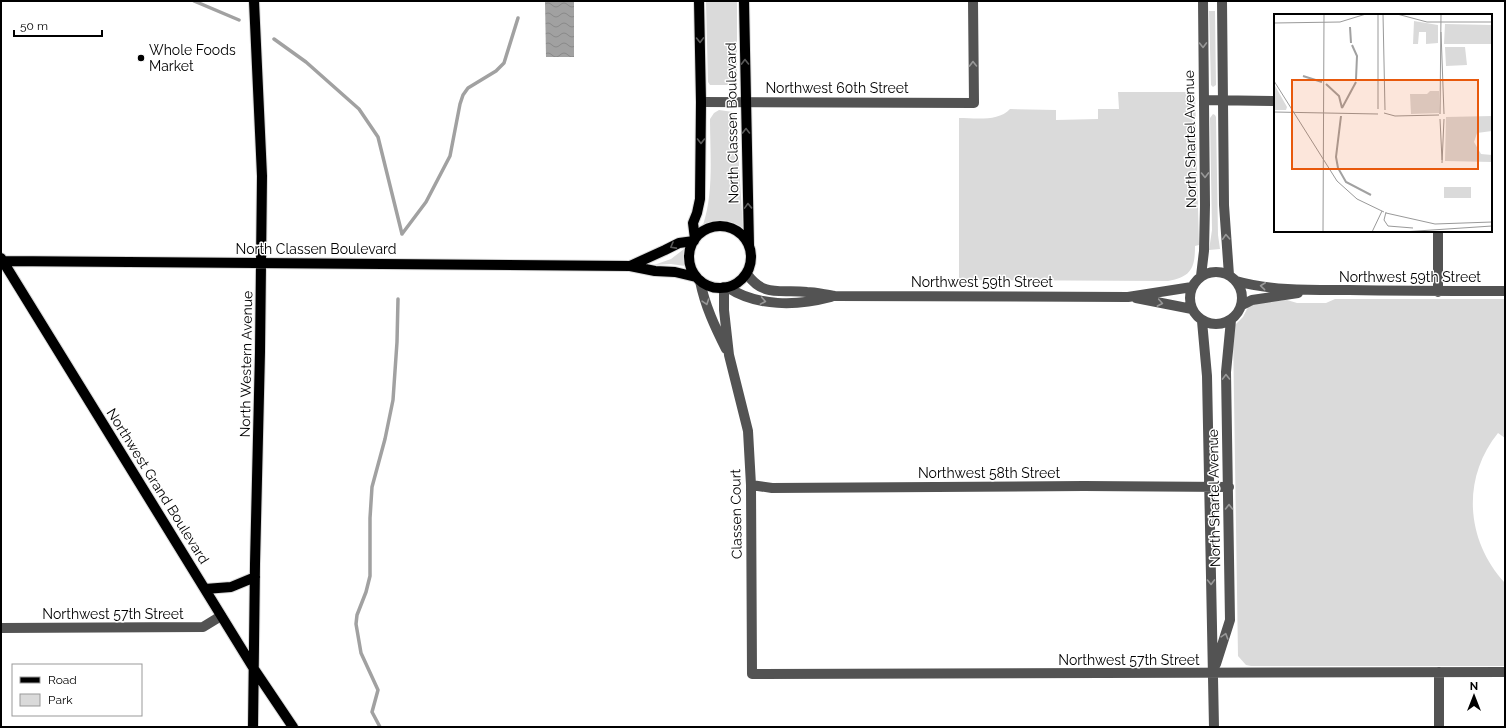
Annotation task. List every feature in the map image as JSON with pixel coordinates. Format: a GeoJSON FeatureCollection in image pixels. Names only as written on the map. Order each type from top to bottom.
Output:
{"type":"FeatureCollection","features":[{"type":"Feature","properties":{"kind":"main road","name":"North Western Avenue"},"geometry":{"type":"LineString","coordinates":[[253,727],[262,176],[254,1]]}},
{"type":"Feature","properties":{"kind":"main road"},"geometry":{"type":"LineString","coordinates":[[698,279],[692,270],[689,254],[694,240],[693,223],[697,214],[700,199],[701,102],[699,1]]}},
{"type":"Feature","properties":{"kind":"main road","name":"North Classen Boulevard"},"geometry":{"type":"LineString","coordinates":[[744,1],[749,245],[751,260],[746,274]]}},
{"type":"Feature","properties":{"kind":"main road","name":"North Classen Boulevard"},"geometry":{"type":"LineString","coordinates":[[630,266],[679,243],[694,240],[708,228],[716,226],[732,228],[739,232],[749,245]]}},
{"type":"Feature","properties":{"kind":"main road","name":"North Classen Boulevard"},"geometry":{"type":"LineString","coordinates":[[2,260],[630,266],[655,271],[675,272],[698,279],[710,286],[725,288]]}},
{"type":"Feature","properties":{"kind":"main road","name":"Northwest Grand Boulevard"},"geometry":{"type":"LineString","coordinates":[[2,260],[254,669],[293,727]]}},
{"type":"Feature","properties":{"kind":"main road"},"geometry":{"type":"LineString","coordinates":[[725,288],[738,283],[746,274]]}},
{"type":"Feature","properties":{"kind":"main road"},"geometry":{"type":"LineString","coordinates":[[205,589],[231,587],[255,577]]}},
{"type":"Feature","properties":{"kind":"street","name":"Northwest 60th Street"},"geometry":{"type":"LineString","coordinates":[[701,102],[974,103],[973,1]]}},
{"type":"Feature","properties":{"kind":"street","name":"North Shartel Avenue"},"geometry":{"type":"LineString","coordinates":[[1201,276],[1204,251],[1205,205],[1202,1]]}},
{"type":"Feature","properties":{"kind":"street"},"geometry":{"type":"LineString","coordinates":[[1222,1],[1224,205],[1233,278]]}},
{"type":"Feature","properties":{"kind":"street"},"geometry":{"type":"LineString","coordinates":[[1204,100],[1274,101]]}},
{"type":"Feature","properties":{"kind":"street"},"geometry":{"type":"LineString","coordinates":[[1438,232],[1438,292]]}},
{"type":"Feature","properties":{"kind":"street"},"geometry":{"type":"LineString","coordinates":[[1215,272],[1222,272],[1233,278],[1241,289],[1242,297],[1242,305],[1236,316],[1224,323],[1216,324],[1202,321],[1196,316],[1189,302],[1192,287],[1201,276],[1215,272]]}},
{"type":"Feature","properties":{"kind":"street","name":"Northwest 59th Street"},"geometry":{"type":"LineString","coordinates":[[746,274],[761,288],[835,296],[1128,297],[1192,287]]}},
{"type":"Feature","properties":{"kind":"street","name":"Northwest 59th Street"},"geometry":{"type":"LineString","coordinates":[[1233,278],[1260,286],[1315,290],[1438,292],[1505,291]]}},
{"type":"Feature","properties":{"kind":"street","name":"Classen Court"},"geometry":{"type":"LineString","coordinates":[[698,279],[713,324],[729,355]]}},
{"type":"Feature","properties":{"kind":"street","name":"Northwest 59th Street"},"geometry":{"type":"LineString","coordinates":[[725,288],[738,295],[771,303],[811,303],[835,296]]}},
{"type":"Feature","properties":{"kind":"street","name":"Classen Court"},"geometry":{"type":"LineString","coordinates":[[725,288],[724,310],[729,355],[748,431],[751,485],[752,674]]}},
{"type":"Feature","properties":{"kind":"street","name":"Northwest 59th Street"},"geometry":{"type":"LineString","coordinates":[[1242,305],[1252,300],[1315,290]]}},
{"type":"Feature","properties":{"kind":"street","name":"Northwest 59th Street"},"geometry":{"type":"LineString","coordinates":[[1128,297],[1192,309]]}},
{"type":"Feature","properties":{"kind":"street","name":"North Shartel Avenue"},"geometry":{"type":"LineString","coordinates":[[1213,674],[1230,620],[1226,372],[1231,320]]}},
{"type":"Feature","properties":{"kind":"street","name":"North Shartel Avenue"},"geometry":{"type":"LineString","coordinates":[[1202,321],[1207,376],[1214,727]]}},
{"type":"Feature","properties":{"kind":"street","name":"Northwest 58th Street"},"geometry":{"type":"LineString","coordinates":[[751,485],[772,488],[1076,486],[1229,488]]}},
{"type":"Feature","properties":{"kind":"street","name":"Northwest 57th Street"},"geometry":{"type":"LineString","coordinates":[[1,628],[204,627],[221,616]]}},
{"type":"Feature","properties":{"kind":"street"},"geometry":{"type":"LineString","coordinates":[[1438,672],[1439,727]]}},
{"type":"Feature","properties":{"kind":"street","name":"Northwest 57th Street"},"geometry":{"type":"LineString","coordinates":[[752,674],[1213,674],[1505,672]]}},
{"type":"Feature","properties":{"kind":"green space"},"geometry":{"type":"Polygon","coordinates":[[[706,1],[737,1],[737,78],[735,85],[710,85],[708,82],[706,1]]]}},
{"type":"Feature","properties":{"kind":"green space"},"geometry":{"type":"Polygon","coordinates":[[[1209,11],[1215,11],[1216,85],[1213,87],[1211,85],[1209,11]]]}},
{"type":"Feature","properties":{"kind":"green space"},"geometry":{"type":"Polygon","coordinates":[[[1118,92],[1195,93],[1199,245],[1195,246],[1193,265],[1187,274],[1168,281],[959,280],[959,118],[993,118],[1010,109],[1056,110],[1056,120],[1098,119],[1098,109],[1119,109],[1118,92]]]}},
{"type":"Feature","properties":{"kind":"green space"},"geometry":{"type":"Polygon","coordinates":[[[719,110],[733,112],[736,118],[743,228],[734,223],[723,220],[713,221],[703,225],[709,199],[710,186],[710,119],[714,113],[719,110]]]}},
{"type":"Feature","properties":{"kind":"green space"},"geometry":{"type":"Polygon","coordinates":[[[1213,114],[1216,117],[1218,235],[1220,249],[1209,250],[1212,230],[1210,118],[1213,114]]]}},
{"type":"Feature","properties":{"kind":"green space"},"geometry":{"type":"Polygon","coordinates":[[[684,249],[683,257],[685,266],[671,264],[654,265],[671,259],[684,249]]]}},
{"type":"Feature","properties":{"kind":"green space"},"geometry":{"type":"Polygon","coordinates":[[[1335,299],[1505,299],[1505,438],[1498,433],[1486,451],[1478,470],[1474,490],[1473,510],[1476,529],[1482,548],[1492,566],[1505,583],[1505,666],[1251,666],[1246,665],[1238,656],[1233,332],[1235,325],[1243,317],[1248,307],[1258,302],[1287,300],[1297,303],[1326,303],[1335,299]]]}},
{"type":"Feature","properties":{"kind":"water"},"geometry":{"type":"Polygon","coordinates":[[[545,1],[574,1],[574,57],[546,57],[545,1]]]}},
{"type":"Feature","properties":{"kind":"waterway"},"geometry":{"type":"LineString","coordinates":[[194,1],[239,20]]}},
{"type":"Feature","properties":{"kind":"waterway"},"geometry":{"type":"LineString","coordinates":[[402,234],[426,202],[450,156],[463,95],[468,88],[496,71],[504,63],[518,18]]}},
{"type":"Feature","properties":{"kind":"waterway"},"geometry":{"type":"LineString","coordinates":[[274,39],[306,62],[359,109],[378,137],[402,234]]}},
{"type":"Feature","properties":{"kind":"waterway"},"geometry":{"type":"LineString","coordinates":[[380,727],[372,712],[378,690],[361,653],[356,624],[357,615],[366,592],[370,576],[370,518],[372,487],[385,439],[393,400],[398,299]]}},
{"type":"Feature","properties":{"kind":"place","name":"Whole Foods Market"},"geometry":{"type":"Point","coordinates":[141,58]}}]}
